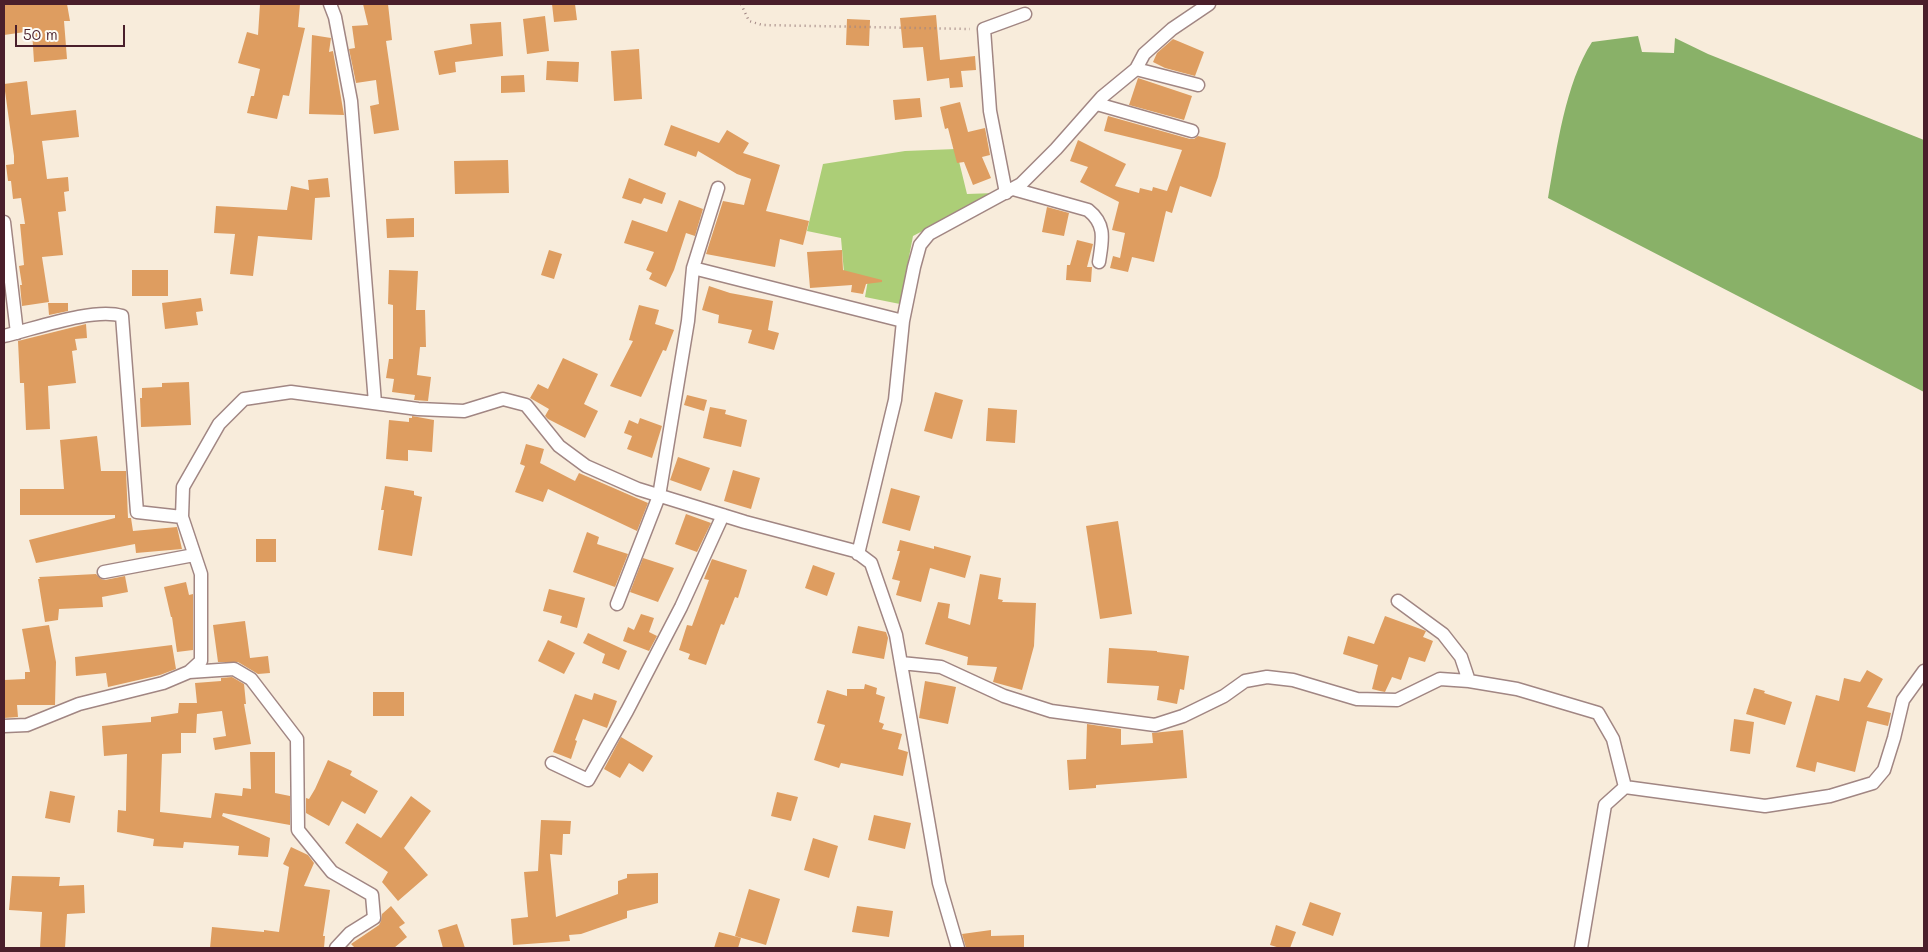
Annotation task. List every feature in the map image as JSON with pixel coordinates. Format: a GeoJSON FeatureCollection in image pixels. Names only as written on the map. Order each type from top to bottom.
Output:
{"type":"FeatureCollection","features":[{"type":"Feature","properties":{"kind":"street"},"geometry":{"type":"LineString","coordinates":[[330,4],[335,17],[351,100],[374,403]]}},
{"type":"Feature","properties":{"kind":"street"},"geometry":{"type":"LineString","coordinates":[[858,554],[895,400],[903,322],[920,246],[930,234],[1009,191],[1028,177],[1102,97],[1136,69],[1144,54],[1172,29],[1209,4]]}},
{"type":"Feature","properties":{"kind":"street"},"geometry":{"type":"LineString","coordinates":[[1009,191],[990,111],[984,30],[1025,14]]}},
{"type":"Feature","properties":{"kind":"street"},"geometry":{"type":"LineString","coordinates":[[1136,69],[1198,85]]}},
{"type":"Feature","properties":{"kind":"street"},"geometry":{"type":"LineString","coordinates":[[1097,104],[1192,130]]}},
{"type":"Feature","properties":{"kind":"street"},"geometry":{"type":"LineString","coordinates":[[617,604],[659,496],[688,321],[693,268],[718,188]]}},
{"type":"Feature","properties":{"kind":"street"},"geometry":{"type":"LineString","coordinates":[[1009,191],[1088,210],[1095,215],[1103,232],[1099,262]]}},
{"type":"Feature","properties":{"kind":"street"},"geometry":{"type":"LineString","coordinates":[[4,222],[17,333]]}},
{"type":"Feature","properties":{"kind":"street"},"geometry":{"type":"LineString","coordinates":[[693,268],[903,322]]}},
{"type":"Feature","properties":{"kind":"street"},"geometry":{"type":"LineString","coordinates":[[4,336],[88,315],[114,313],[122,316],[137,512],[182,517]]}},
{"type":"Feature","properties":{"kind":"street"},"geometry":{"type":"LineString","coordinates":[[4,726],[28,725],[79,704],[163,684],[189,672],[201,661],[201,574],[182,517],[182,487],[218,424],[244,399],[291,392],[418,409],[464,411],[503,399],[526,404],[559,446],[586,466],[638,489],[659,496],[723,516],[855,551],[871,563],[896,635],[939,883],[958,948]]}},
{"type":"Feature","properties":{"kind":"street"},"geometry":{"type":"LineString","coordinates":[[552,763],[588,780],[627,711],[681,606],[723,516]]}},
{"type":"Feature","properties":{"kind":"street"},"geometry":{"type":"LineString","coordinates":[[104,572],[194,555]]}},
{"type":"Feature","properties":{"kind":"street"},"geometry":{"type":"LineString","coordinates":[[1398,601],[1443,634],[1461,657],[1469,681]]}},
{"type":"Feature","properties":{"kind":"street"},"geometry":{"type":"LineString","coordinates":[[901,663],[941,667],[1004,696],[1051,711],[1155,725],[1184,716],[1224,696],[1245,681],[1266,677],[1293,680],[1357,699],[1397,700],[1440,679],[1469,681],[1517,689],[1598,713],[1613,738],[1625,786]]}},
{"type":"Feature","properties":{"kind":"street"},"geometry":{"type":"LineString","coordinates":[[189,672],[234,669],[251,679],[297,739],[298,830],[332,872],[372,895],[374,918],[350,933],[336,948]]}},
{"type":"Feature","properties":{"kind":"street"},"geometry":{"type":"LineString","coordinates":[[1625,786],[1765,806],[1830,796],[1873,783],[1884,770],[1903,700],[1924,671]]}},
{"type":"Feature","properties":{"kind":"street"},"geometry":{"type":"LineString","coordinates":[[1581,948],[1605,805],[1625,786]]}},
{"type":"Feature","properties":{"kind":"path"},"geometry":{"type":"LineString","coordinates":[[741,4],[749,21],[762,25],[984,30]]}},
{"type":"Feature","properties":{"kind":"green space"},"geometry":{"type":"Polygon","coordinates":[[[1638,36],[1642,52],[1674,53],[1675,38],[1708,54],[1924,140],[1924,392],[1548,198],[1563,117],[1575,77],[1592,42],[1638,36]]]}},
{"type":"Feature","properties":{"kind":"green space"},"geometry":{"type":"Polygon","coordinates":[[[956,149],[967,194],[995,193],[913,236],[900,304],[865,297],[868,280],[844,273],[841,238],[807,231],[823,164],[905,151],[956,149]]]}},
{"type":"Feature","properties":{"kind":"building"},"geometry":{"type":"Polygon","coordinates":[[[4,4],[67,4],[70,21],[64,21],[67,59],[34,62],[32,31],[4,35],[4,4]]]}},
{"type":"Feature","properties":{"kind":"building"},"geometry":{"type":"Polygon","coordinates":[[[260,4],[300,4],[298,27],[305,28],[289,96],[283,95],[277,119],[247,113],[251,96],[254,96],[260,69],[238,63],[247,32],[258,35],[260,4]]]}},
{"type":"Feature","properties":{"kind":"building"},"geometry":{"type":"Polygon","coordinates":[[[363,4],[388,4],[392,40],[386,41],[399,130],[374,134],[370,106],[379,104],[376,80],[356,83],[349,49],[355,48],[352,26],[368,25],[363,4]]]}},
{"type":"Feature","properties":{"kind":"building"},"geometry":{"type":"Polygon","coordinates":[[[552,4],[575,4],[577,20],[554,22],[552,4]]]}},
{"type":"Feature","properties":{"kind":"building"},"geometry":{"type":"Polygon","coordinates":[[[936,15],[940,60],[975,56],[976,70],[961,71],[963,87],[950,88],[949,78],[927,81],[923,47],[903,48],[900,18],[936,15]]]}},
{"type":"Feature","properties":{"kind":"building"},"geometry":{"type":"Polygon","coordinates":[[[545,16],[549,51],[527,54],[523,19],[545,16]]]}},
{"type":"Feature","properties":{"kind":"building"},"geometry":{"type":"Polygon","coordinates":[[[847,19],[870,20],[869,46],[846,45],[847,19]]]}},
{"type":"Feature","properties":{"kind":"building"},"geometry":{"type":"Polygon","coordinates":[[[501,22],[503,56],[455,62],[456,72],[439,75],[434,51],[472,44],[470,24],[501,22]]]}},
{"type":"Feature","properties":{"kind":"building"},"geometry":{"type":"Polygon","coordinates":[[[312,35],[331,38],[329,52],[333,51],[344,115],[309,114],[312,35]]]}},
{"type":"Feature","properties":{"kind":"building"},"geometry":{"type":"Polygon","coordinates":[[[1173,39],[1204,52],[1195,76],[1165,68],[1153,62],[1157,53],[1173,39]]]}},
{"type":"Feature","properties":{"kind":"building"},"geometry":{"type":"Polygon","coordinates":[[[639,49],[642,99],[614,101],[611,51],[639,49]]]}},
{"type":"Feature","properties":{"kind":"building"},"geometry":{"type":"Polygon","coordinates":[[[547,61],[579,62],[578,82],[546,80],[547,61]]]}},
{"type":"Feature","properties":{"kind":"building"},"geometry":{"type":"Polygon","coordinates":[[[524,75],[525,92],[501,93],[501,76],[524,75]]]}},
{"type":"Feature","properties":{"kind":"building"},"geometry":{"type":"Polygon","coordinates":[[[1138,78],[1192,96],[1184,120],[1129,105],[1138,78]]]}},
{"type":"Feature","properties":{"kind":"building"},"geometry":{"type":"Polygon","coordinates":[[[27,81],[31,115],[76,110],[79,137],[42,141],[47,179],[68,177],[69,191],[64,192],[66,211],[58,212],[63,255],[42,257],[49,302],[22,306],[20,285],[22,285],[19,266],[24,265],[20,224],[25,224],[21,198],[13,199],[11,181],[8,181],[6,165],[14,164],[14,156],[4,84],[27,81]]]}},
{"type":"Feature","properties":{"kind":"building"},"geometry":{"type":"Polygon","coordinates":[[[920,98],[922,117],[895,120],[893,100],[920,98]]]}},
{"type":"Feature","properties":{"kind":"building"},"geometry":{"type":"Polygon","coordinates":[[[960,102],[968,132],[985,128],[990,155],[982,157],[991,178],[973,185],[964,162],[957,163],[948,128],[945,129],[940,107],[960,102]]]}},
{"type":"Feature","properties":{"kind":"building"},"geometry":{"type":"Polygon","coordinates":[[[1108,116],[1190,139],[1198,136],[1226,143],[1211,197],[1180,186],[1172,213],[1166,211],[1154,262],[1132,257],[1128,272],[1110,268],[1113,256],[1120,258],[1125,233],[1112,230],[1119,202],[1080,182],[1088,167],[1070,161],[1078,140],[1126,164],[1115,186],[1139,193],[1140,188],[1152,191],[1153,187],[1167,191],[1182,150],[1104,131],[1108,116]]]}},
{"type":"Feature","properties":{"kind":"building"},"geometry":{"type":"Polygon","coordinates":[[[671,125],[719,143],[727,130],[749,143],[743,153],[780,165],[766,211],[809,221],[803,245],[780,239],[775,267],[706,254],[723,201],[744,205],[751,179],[737,174],[698,151],[696,157],[664,145],[671,125]]]}},
{"type":"Feature","properties":{"kind":"building"},"geometry":{"type":"Polygon","coordinates":[[[508,160],[509,193],[455,194],[454,161],[508,160]]]}},
{"type":"Feature","properties":{"kind":"building"},"geometry":{"type":"Polygon","coordinates":[[[328,178],[330,197],[315,198],[312,240],[258,236],[253,276],[230,274],[235,234],[214,233],[216,206],[287,210],[291,186],[309,190],[308,180],[328,178]]]}},
{"type":"Feature","properties":{"kind":"building"},"geometry":{"type":"Polygon","coordinates":[[[629,178],[666,193],[662,204],[644,198],[641,204],[622,198],[629,178]]]}},
{"type":"Feature","properties":{"kind":"building"},"geometry":{"type":"Polygon","coordinates":[[[679,200],[703,209],[695,236],[686,233],[674,270],[666,287],[649,279],[652,273],[646,270],[654,252],[624,243],[632,220],[667,232],[679,200]]]}},
{"type":"Feature","properties":{"kind":"building"},"geometry":{"type":"Polygon","coordinates":[[[1047,207],[1069,213],[1064,236],[1042,232],[1047,207]]]}},
{"type":"Feature","properties":{"kind":"building"},"geometry":{"type":"Polygon","coordinates":[[[414,218],[414,237],[387,238],[386,219],[414,218]]]}},
{"type":"Feature","properties":{"kind":"building"},"geometry":{"type":"Polygon","coordinates":[[[1077,240],[1093,244],[1087,267],[1092,267],[1091,282],[1066,280],[1067,265],[1070,265],[1077,240]]]}},
{"type":"Feature","properties":{"kind":"building"},"geometry":{"type":"Polygon","coordinates":[[[549,250],[562,254],[554,279],[541,275],[549,250]]]}},
{"type":"Feature","properties":{"kind":"building"},"geometry":{"type":"Polygon","coordinates":[[[842,250],[843,270],[882,280],[882,282],[866,284],[863,294],[851,292],[852,285],[810,288],[807,252],[842,250]]]}},
{"type":"Feature","properties":{"kind":"building"},"geometry":{"type":"Polygon","coordinates":[[[132,270],[168,270],[168,296],[132,296],[132,270]]]}},
{"type":"Feature","properties":{"kind":"building"},"geometry":{"type":"Polygon","coordinates":[[[389,270],[418,271],[416,310],[425,310],[426,347],[420,347],[417,375],[431,377],[428,401],[414,400],[415,395],[392,392],[394,379],[386,378],[389,359],[393,359],[393,305],[388,304],[389,270]]]}},
{"type":"Feature","properties":{"kind":"building"},"geometry":{"type":"Polygon","coordinates":[[[709,286],[730,293],[773,301],[768,330],[779,333],[774,350],[748,343],[752,330],[718,323],[719,315],[702,310],[709,286]]]}},
{"type":"Feature","properties":{"kind":"building"},"geometry":{"type":"Polygon","coordinates":[[[201,298],[203,311],[196,312],[198,325],[165,329],[162,303],[201,298]]]}},
{"type":"Feature","properties":{"kind":"building"},"geometry":{"type":"Polygon","coordinates":[[[48,303],[68,303],[68,311],[49,315],[48,303]]]}},
{"type":"Feature","properties":{"kind":"building"},"geometry":{"type":"Polygon","coordinates":[[[639,305],[659,310],[655,324],[674,330],[666,351],[663,350],[641,397],[610,386],[633,341],[629,340],[639,305]]]}},
{"type":"Feature","properties":{"kind":"building"},"geometry":{"type":"Polygon","coordinates":[[[86,324],[87,338],[75,339],[77,350],[72,351],[76,383],[48,386],[50,429],[26,430],[24,383],[20,383],[18,341],[86,324]]]}},
{"type":"Feature","properties":{"kind":"building"},"geometry":{"type":"Polygon","coordinates":[[[563,358],[598,374],[584,404],[598,411],[585,438],[548,419],[545,416],[549,409],[530,398],[538,384],[548,389],[563,358]]]}},
{"type":"Feature","properties":{"kind":"building"},"geometry":{"type":"Polygon","coordinates":[[[189,382],[191,425],[141,427],[140,398],[142,398],[142,388],[162,387],[162,383],[189,382]]]}},
{"type":"Feature","properties":{"kind":"building"},"geometry":{"type":"Polygon","coordinates":[[[935,392],[963,400],[952,439],[924,431],[935,392]]]}},
{"type":"Feature","properties":{"kind":"building"},"geometry":{"type":"Polygon","coordinates":[[[687,395],[707,400],[704,411],[684,405],[687,395]]]}},
{"type":"Feature","properties":{"kind":"building"},"geometry":{"type":"Polygon","coordinates":[[[710,407],[726,410],[725,414],[747,420],[741,447],[703,438],[710,407]]]}},
{"type":"Feature","properties":{"kind":"building"},"geometry":{"type":"Polygon","coordinates":[[[988,408],[1017,410],[1015,443],[986,441],[988,408]]]}},
{"type":"Feature","properties":{"kind":"building"},"geometry":{"type":"Polygon","coordinates":[[[412,416],[434,420],[432,452],[408,450],[408,461],[386,459],[389,420],[409,422],[409,418],[412,418],[412,416]]]}},
{"type":"Feature","properties":{"kind":"building"},"geometry":{"type":"Polygon","coordinates":[[[640,418],[662,426],[652,458],[627,449],[632,436],[624,433],[629,420],[638,424],[640,418]]]}},
{"type":"Feature","properties":{"kind":"building"},"geometry":{"type":"Polygon","coordinates":[[[97,436],[101,471],[126,471],[128,518],[131,518],[133,531],[177,527],[182,549],[136,553],[135,544],[36,563],[29,540],[115,518],[115,515],[20,515],[20,489],[64,489],[60,440],[97,436]]]}},
{"type":"Feature","properties":{"kind":"building"},"geometry":{"type":"Polygon","coordinates":[[[526,444],[544,449],[540,463],[575,481],[579,473],[648,503],[637,531],[548,489],[543,502],[515,492],[525,466],[520,464],[526,444]]]}},
{"type":"Feature","properties":{"kind":"building"},"geometry":{"type":"Polygon","coordinates":[[[678,457],[710,468],[701,491],[670,480],[678,457]]]}},
{"type":"Feature","properties":{"kind":"building"},"geometry":{"type":"Polygon","coordinates":[[[733,470],[760,478],[751,509],[724,501],[733,470]]]}},
{"type":"Feature","properties":{"kind":"building"},"geometry":{"type":"Polygon","coordinates":[[[385,486],[414,491],[414,495],[422,497],[412,556],[378,550],[384,510],[381,510],[385,486]]]}},
{"type":"Feature","properties":{"kind":"building"},"geometry":{"type":"Polygon","coordinates":[[[891,488],[920,496],[910,531],[882,523],[891,488]]]}},
{"type":"Feature","properties":{"kind":"building"},"geometry":{"type":"Polygon","coordinates":[[[686,514],[711,523],[697,552],[675,544],[686,514]]]}},
{"type":"Feature","properties":{"kind":"building"},"geometry":{"type":"Polygon","coordinates":[[[1118,521],[1132,614],[1100,619],[1086,526],[1118,521]]]}},
{"type":"Feature","properties":{"kind":"building"},"geometry":{"type":"Polygon","coordinates":[[[587,532],[599,537],[597,544],[628,554],[615,587],[573,572],[587,532]]]}},
{"type":"Feature","properties":{"kind":"building"},"geometry":{"type":"Polygon","coordinates":[[[256,539],[276,539],[276,562],[256,562],[256,539]]]}},
{"type":"Feature","properties":{"kind":"building"},"geometry":{"type":"Polygon","coordinates":[[[900,540],[934,549],[934,546],[971,556],[965,578],[930,568],[921,602],[896,595],[900,581],[892,579],[900,551],[897,551],[900,540]]]}},
{"type":"Feature","properties":{"kind":"building"},"geometry":{"type":"Polygon","coordinates":[[[643,558],[674,568],[658,602],[630,592],[643,558]]]}},
{"type":"Feature","properties":{"kind":"building"},"geometry":{"type":"Polygon","coordinates":[[[712,559],[747,570],[738,598],[735,597],[724,625],[721,624],[706,665],[688,659],[690,654],[679,650],[687,625],[692,626],[709,580],[704,579],[712,559]]]}},
{"type":"Feature","properties":{"kind":"building"},"geometry":{"type":"Polygon","coordinates":[[[813,565],[835,573],[827,596],[805,588],[813,565]]]}},
{"type":"Feature","properties":{"kind":"building"},"geometry":{"type":"Polygon","coordinates":[[[96,574],[105,580],[125,576],[128,592],[102,597],[103,607],[59,609],[58,620],[45,622],[39,577],[96,574]]]}},
{"type":"Feature","properties":{"kind":"building"},"geometry":{"type":"Polygon","coordinates":[[[980,574],[1001,578],[998,599],[1003,600],[1002,602],[1036,603],[1034,646],[1022,690],[993,682],[997,667],[967,665],[968,657],[925,644],[938,602],[950,604],[948,618],[970,625],[980,574]]]}},
{"type":"Feature","properties":{"kind":"building"},"geometry":{"type":"Polygon","coordinates":[[[186,582],[189,595],[193,594],[193,650],[177,652],[172,617],[164,587],[186,582]]]}},
{"type":"Feature","properties":{"kind":"building"},"geometry":{"type":"Polygon","coordinates":[[[549,589],[585,598],[577,628],[560,623],[562,616],[543,611],[549,589]]]}},
{"type":"Feature","properties":{"kind":"building"},"geometry":{"type":"Polygon","coordinates":[[[641,614],[654,618],[649,632],[657,636],[649,651],[623,641],[628,627],[634,630],[641,614]]]}},
{"type":"Feature","properties":{"kind":"building"},"geometry":{"type":"Polygon","coordinates":[[[1385,616],[1426,631],[1423,637],[1433,641],[1425,662],[1409,657],[1401,680],[1392,677],[1385,692],[1372,689],[1378,665],[1343,654],[1348,636],[1374,644],[1385,616]]]}},
{"type":"Feature","properties":{"kind":"building"},"geometry":{"type":"Polygon","coordinates":[[[245,621],[250,658],[268,656],[270,673],[258,674],[238,662],[218,662],[213,625],[245,621]]]}},
{"type":"Feature","properties":{"kind":"building"},"geometry":{"type":"Polygon","coordinates":[[[49,625],[56,662],[55,705],[17,705],[18,717],[4,718],[4,680],[25,679],[25,672],[30,672],[22,629],[49,625]]]}},
{"type":"Feature","properties":{"kind":"building"},"geometry":{"type":"Polygon","coordinates":[[[858,626],[886,632],[888,638],[884,659],[852,653],[858,626]]]}},
{"type":"Feature","properties":{"kind":"building"},"geometry":{"type":"Polygon","coordinates":[[[588,633],[627,651],[619,670],[602,663],[605,654],[583,643],[588,633]]]}},
{"type":"Feature","properties":{"kind":"building"},"geometry":{"type":"Polygon","coordinates":[[[548,640],[575,653],[564,674],[538,661],[548,640]]]}},
{"type":"Feature","properties":{"kind":"building"},"geometry":{"type":"Polygon","coordinates":[[[172,645],[176,669],[160,675],[108,687],[106,673],[76,676],[75,657],[172,645]]]}},
{"type":"Feature","properties":{"kind":"building"},"geometry":{"type":"Polygon","coordinates":[[[1109,648],[1157,651],[1189,656],[1184,690],[1180,689],[1177,704],[1157,700],[1159,686],[1107,683],[1109,648]]]}},
{"type":"Feature","properties":{"kind":"building"},"geometry":{"type":"Polygon","coordinates":[[[1867,670],[1883,679],[1867,707],[1891,713],[1888,726],[1867,721],[1855,772],[1817,762],[1815,772],[1796,767],[1816,695],[1839,701],[1844,678],[1860,682],[1867,670]]]}},
{"type":"Feature","properties":{"kind":"building"},"geometry":{"type":"Polygon","coordinates":[[[232,677],[244,684],[246,704],[244,704],[251,744],[215,750],[213,738],[226,736],[222,711],[197,714],[196,733],[181,733],[181,753],[162,754],[160,812],[211,818],[215,793],[242,796],[243,788],[251,789],[250,752],[275,752],[275,793],[290,796],[290,825],[223,813],[222,816],[270,838],[268,857],[238,855],[239,846],[184,842],[183,848],[153,846],[154,839],[117,832],[118,810],[126,811],[127,754],[104,756],[102,726],[151,722],[151,717],[178,713],[179,703],[197,703],[195,683],[221,681],[221,678],[232,677]]]}},
{"type":"Feature","properties":{"kind":"building"},"geometry":{"type":"Polygon","coordinates":[[[925,681],[956,687],[948,724],[919,718],[925,681]]]}},
{"type":"Feature","properties":{"kind":"building"},"geometry":{"type":"Polygon","coordinates":[[[865,684],[877,688],[876,694],[885,697],[879,722],[884,724],[882,729],[902,734],[898,749],[908,752],[903,776],[841,763],[839,768],[814,760],[825,725],[817,723],[827,690],[847,696],[847,689],[864,689],[865,684]]]}},
{"type":"Feature","properties":{"kind":"building"},"geometry":{"type":"Polygon","coordinates":[[[1754,688],[1792,702],[1785,725],[1746,714],[1754,688]]]}},
{"type":"Feature","properties":{"kind":"building"},"geometry":{"type":"Polygon","coordinates":[[[373,692],[404,692],[404,716],[373,716],[373,692]]]}},
{"type":"Feature","properties":{"kind":"building"},"geometry":{"type":"Polygon","coordinates":[[[594,693],[617,701],[607,728],[583,719],[575,740],[577,741],[571,759],[553,752],[575,694],[592,700],[594,693]]]}},
{"type":"Feature","properties":{"kind":"building"},"geometry":{"type":"Polygon","coordinates":[[[1734,719],[1754,722],[1750,754],[1730,751],[1734,719]]]}},
{"type":"Feature","properties":{"kind":"building"},"geometry":{"type":"Polygon","coordinates":[[[1087,724],[1121,729],[1121,745],[1153,743],[1152,733],[1183,730],[1187,778],[1096,785],[1096,788],[1069,790],[1067,760],[1086,759],[1087,724]]]}},
{"type":"Feature","properties":{"kind":"building"},"geometry":{"type":"Polygon","coordinates":[[[621,737],[653,756],[643,772],[629,763],[620,778],[604,769],[621,737]]]}},
{"type":"Feature","properties":{"kind":"building"},"geometry":{"type":"Polygon","coordinates":[[[328,760],[352,771],[350,775],[378,791],[365,814],[342,801],[329,826],[306,813],[306,798],[309,799],[315,789],[328,760]]]}},
{"type":"Feature","properties":{"kind":"building"},"geometry":{"type":"Polygon","coordinates":[[[50,791],[75,796],[70,823],[45,818],[50,791]]]}},
{"type":"Feature","properties":{"kind":"building"},"geometry":{"type":"Polygon","coordinates":[[[777,792],[798,797],[791,821],[771,816],[777,792]]]}},
{"type":"Feature","properties":{"kind":"building"},"geometry":{"type":"Polygon","coordinates":[[[411,796],[431,811],[404,848],[428,875],[398,901],[382,882],[388,872],[345,843],[357,823],[381,838],[411,796]]]}},
{"type":"Feature","properties":{"kind":"building"},"geometry":{"type":"Polygon","coordinates":[[[874,815],[911,823],[905,849],[868,840],[874,815]]]}},
{"type":"Feature","properties":{"kind":"building"},"geometry":{"type":"Polygon","coordinates":[[[541,820],[571,821],[570,834],[563,834],[562,855],[550,854],[556,917],[618,894],[618,881],[627,878],[627,874],[658,873],[658,903],[627,911],[627,918],[581,934],[569,935],[570,941],[513,945],[511,919],[528,917],[524,872],[538,871],[541,820]]]}},
{"type":"Feature","properties":{"kind":"building"},"geometry":{"type":"Polygon","coordinates":[[[813,838],[838,846],[829,878],[804,870],[813,838]]]}},
{"type":"Feature","properties":{"kind":"building"},"geometry":{"type":"Polygon","coordinates":[[[291,847],[308,855],[314,863],[304,886],[330,890],[323,936],[325,936],[324,948],[210,948],[212,927],[279,932],[289,867],[283,864],[291,847]]]}},
{"type":"Feature","properties":{"kind":"building"},"geometry":{"type":"Polygon","coordinates":[[[12,876],[60,877],[59,886],[84,885],[85,913],[67,914],[65,948],[40,948],[42,912],[9,910],[12,876]]]}},
{"type":"Feature","properties":{"kind":"building"},"geometry":{"type":"Polygon","coordinates":[[[749,889],[780,899],[766,945],[735,936],[749,889]]]}},
{"type":"Feature","properties":{"kind":"building"},"geometry":{"type":"Polygon","coordinates":[[[1310,902],[1341,913],[1333,936],[1302,925],[1310,902]]]}},
{"type":"Feature","properties":{"kind":"building"},"geometry":{"type":"Polygon","coordinates":[[[391,906],[405,923],[399,927],[407,937],[394,948],[355,948],[351,944],[379,925],[382,914],[391,906]]]}},
{"type":"Feature","properties":{"kind":"building"},"geometry":{"type":"Polygon","coordinates":[[[857,906],[893,911],[889,937],[852,932],[857,906]]]}},
{"type":"Feature","properties":{"kind":"building"},"geometry":{"type":"Polygon","coordinates":[[[457,924],[465,948],[443,948],[438,930],[457,924]]]}},
{"type":"Feature","properties":{"kind":"building"},"geometry":{"type":"Polygon","coordinates":[[[1276,925],[1296,932],[1290,948],[1270,945],[1276,925]]]}},
{"type":"Feature","properties":{"kind":"building"},"geometry":{"type":"Polygon","coordinates":[[[991,930],[991,936],[1024,935],[1024,948],[966,948],[962,934],[991,930]]]}},
{"type":"Feature","properties":{"kind":"building"},"geometry":{"type":"Polygon","coordinates":[[[719,932],[741,938],[738,948],[714,948],[719,932]]]}}]}
